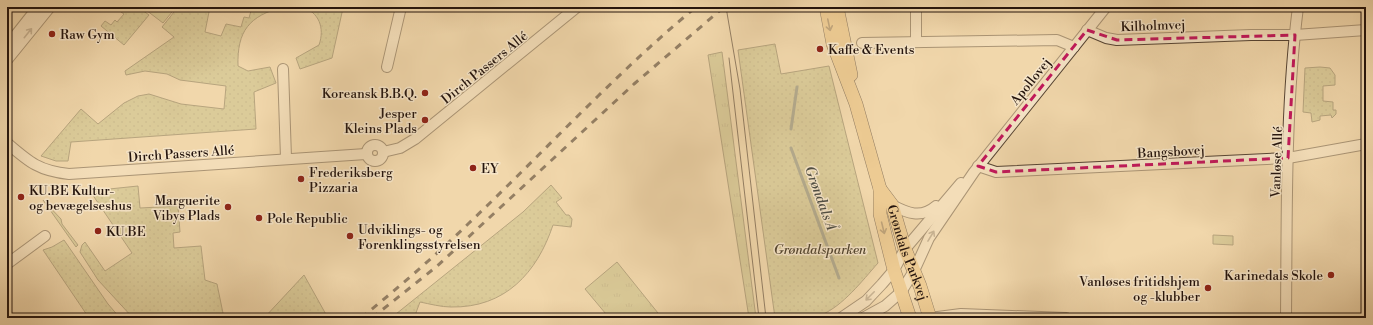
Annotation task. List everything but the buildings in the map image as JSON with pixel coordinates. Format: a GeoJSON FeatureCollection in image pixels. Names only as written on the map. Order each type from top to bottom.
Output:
{"type":"FeatureCollection","features":[{"type":"Feature","properties":{"kind":"main road","name":"Grøndals Parkvej"},"geometry":{"type":"LineString","coordinates":[[826,7],[833,44],[856,104],[880,189],[880,214],[894,270],[910,318]]}},
{"type":"Feature","properties":{"kind":"main road","name":"Grøndals Parkvej"},"geometry":{"type":"LineString","coordinates":[[837,7],[846,43],[856,104]]}},
{"type":"Feature","properties":{"kind":"main road","name":"Grøndals Parkvej"},"geometry":{"type":"LineString","coordinates":[[880,189],[892,205],[905,249],[929,318]]}},
{"type":"Feature","properties":{"kind":"street"},"geometry":{"type":"LineString","coordinates":[[388,67],[401,7]]}},
{"type":"Feature","properties":{"kind":"street","name":"Dirch Passers Allé"},"geometry":{"type":"LineString","coordinates":[[7,143],[41,169],[69,174],[286,158],[366,154],[370,159],[376,161],[381,157],[383,152],[400,148],[415,139],[577,7]]}},
{"type":"Feature","properties":{"kind":"street"},"geometry":{"type":"LineString","coordinates":[[916,7],[916,41]]}},
{"type":"Feature","properties":{"kind":"street","name":"Apollovej"},"geometry":{"type":"LineString","coordinates":[[862,318],[888,304],[901,292],[914,272],[929,238],[976,169],[1106,7]]}},
{"type":"Feature","properties":{"kind":"street","name":"Vanløse Allé"},"geometry":{"type":"LineString","coordinates":[[1286,318],[1288,158],[1298,7]]}},
{"type":"Feature","properties":{"kind":"street"},"geometry":{"type":"LineString","coordinates":[[7,46],[41,8]]}},
{"type":"Feature","properties":{"kind":"street"},"geometry":{"type":"LineString","coordinates":[[7,60],[41,8]]}},
{"type":"Feature","properties":{"kind":"street","name":"Kilholmvej"},"geometry":{"type":"LineString","coordinates":[[1088,30],[1106,38],[1117,40],[1170,37],[1295,35],[1366,30]]}},
{"type":"Feature","properties":{"kind":"street"},"geometry":{"type":"LineString","coordinates":[[862,43],[1057,40],[1074,47]]}},
{"type":"Feature","properties":{"kind":"street"},"geometry":{"type":"LineString","coordinates":[[283,69],[286,158]]}},
{"type":"Feature","properties":{"kind":"street","name":"Bangsbovej"},"geometry":{"type":"LineString","coordinates":[[976,169],[996,172],[1288,158],[1366,144]]}},
{"type":"Feature","properties":{"kind":"street","name":"Apollovej"},"geometry":{"type":"LineString","coordinates":[[892,205],[902,211],[914,214],[929,213],[976,169]]}},
{"type":"Feature","properties":{"kind":"street","name":"Apollovej"},"geometry":{"type":"LineString","coordinates":[[841,318],[866,301],[894,270],[905,249],[948,196]]}},
{"type":"Feature","properties":{"kind":"street"},"geometry":{"type":"LineString","coordinates":[[7,264],[45,236]]}},
{"type":"Feature","properties":{"kind":"street"},"geometry":{"type":"LineString","coordinates":[[929,318],[961,314],[1066,318]]}},
{"type":"Feature","properties":{"kind":"highlighted area"},"geometry":{"type":"Polygon","coordinates":[[[1087,30],[1117,40],[1295,35],[1288,158],[996,172],[978,166],[1087,30]]]}},
{"type":"Feature","properties":{"kind":"green space"},"geometry":{"type":"Polygon","coordinates":[[[125,7],[138,7],[149,15],[124,45],[101,26],[105,21],[111,25],[115,20],[117,22],[124,14],[121,12],[125,7]]]}},
{"type":"Feature","properties":{"kind":"green space"},"geometry":{"type":"Polygon","coordinates":[[[142,7],[167,7],[172,12],[163,23],[142,7]]]}},
{"type":"Feature","properties":{"kind":"green space"},"geometry":{"type":"Polygon","coordinates":[[[178,7],[210,7],[205,32],[221,36],[226,24],[241,27],[244,17],[249,18],[252,7],[283,7],[261,15],[254,20],[247,27],[240,43],[238,66],[248,71],[270,67],[276,83],[254,92],[256,129],[71,142],[68,161],[56,161],[41,156],[81,109],[98,124],[124,103],[138,96],[149,94],[181,104],[224,109],[226,86],[180,80],[167,74],[145,71],[126,75],[125,71],[174,37],[162,27],[178,7]]]}},
{"type":"Feature","properties":{"kind":"green space"},"geometry":{"type":"Polygon","coordinates":[[[302,7],[343,8],[332,58],[300,69],[296,58],[319,45],[321,39],[321,27],[319,22],[313,13],[302,7]]]}},
{"type":"Feature","properties":{"kind":"green space","name":"Grøndalsparken"},"geometry":{"type":"Polygon","coordinates":[[[775,44],[781,74],[829,66],[878,263],[837,306],[821,315],[810,318],[775,318],[738,50],[775,44]]]}},
{"type":"Feature","properties":{"kind":"green space"},"geometry":{"type":"Polygon","coordinates":[[[722,52],[756,318],[749,318],[708,55],[722,52]]]}},
{"type":"Feature","properties":{"kind":"green space"},"geometry":{"type":"Polygon","coordinates":[[[1305,68],[1330,68],[1335,75],[1335,85],[1323,86],[1323,101],[1333,102],[1333,110],[1336,110],[1336,114],[1332,118],[1331,115],[1320,116],[1320,120],[1312,122],[1311,113],[1303,112],[1305,68]]]}},
{"type":"Feature","properties":{"kind":"green space"},"geometry":{"type":"Polygon","coordinates":[[[551,185],[562,198],[556,202],[566,215],[569,215],[572,219],[571,227],[553,225],[538,258],[528,272],[516,284],[503,294],[470,306],[451,307],[420,302],[414,318],[391,318],[523,212],[551,185]]]}},
{"type":"Feature","properties":{"kind":"green space"},"geometry":{"type":"Polygon","coordinates":[[[138,186],[140,208],[178,206],[180,232],[173,233],[174,248],[201,246],[205,280],[217,284],[224,318],[133,318],[98,280],[80,252],[82,245],[85,242],[105,271],[132,253],[90,191],[138,186]]]}},
{"type":"Feature","properties":{"kind":"green space"},"geometry":{"type":"Polygon","coordinates":[[[43,200],[61,219],[62,224],[78,245],[76,247],[43,200]]]}},
{"type":"Feature","properties":{"kind":"green space"},"geometry":{"type":"Polygon","coordinates":[[[1213,235],[1233,236],[1233,245],[1213,244],[1213,235]]]}},
{"type":"Feature","properties":{"kind":"green space"},"geometry":{"type":"Polygon","coordinates":[[[64,240],[108,304],[120,318],[89,318],[43,250],[64,240]]]}},
{"type":"Feature","properties":{"kind":"green space"},"geometry":{"type":"Polygon","coordinates":[[[617,262],[662,318],[602,318],[606,314],[585,289],[617,262]]]}},
{"type":"Feature","properties":{"kind":"green space"},"geometry":{"type":"Polygon","coordinates":[[[304,275],[328,318],[264,318],[304,275]]]}},
{"type":"Feature","properties":{"kind":"waterway","name":"Grøndals Å"},"geometry":{"type":"LineString","coordinates":[[791,129],[797,87]]}},
{"type":"Feature","properties":{"kind":"waterway","name":"Grøndals Å"},"geometry":{"type":"LineString","coordinates":[[791,148],[839,278]]}},
{"type":"Feature","properties":{"kind":"tram line"},"geometry":{"type":"LineString","coordinates":[[726,7],[740,89],[766,318]]}},
{"type":"Feature","properties":{"kind":"tram line"},"geometry":{"type":"LineString","coordinates":[[729,58],[759,318]]}},
{"type":"Feature","properties":{"kind":"railway"},"geometry":{"type":"LineString","coordinates":[[361,318],[442,248],[496,197],[608,86],[696,7]]}},
{"type":"Feature","properties":{"kind":"railway"},"geometry":{"type":"LineString","coordinates":[[372,318],[436,267],[634,84],[724,7]]}},
{"type":"Feature","properties":{"kind":"place","name":"Raw Gym"},"geometry":{"type":"Point","coordinates":[52,34]}},
{"type":"Feature","properties":{"kind":"place","name":"Kaffe & Events"},"geometry":{"type":"Point","coordinates":[820,49]}},
{"type":"Feature","properties":{"kind":"place","name":"Koreansk B.B.Q."},"geometry":{"type":"Point","coordinates":[425,93]}},
{"type":"Feature","properties":{"kind":"place","name":"Jesper Kleins Plads"},"geometry":{"type":"Point","coordinates":[425,120]}},
{"type":"Feature","properties":{"kind":"place","name":"EY"},"geometry":{"type":"Point","coordinates":[473,168]}},
{"type":"Feature","properties":{"kind":"place","name":"Frederiksberg Pizzaria"},"geometry":{"type":"Point","coordinates":[301,179]}},
{"type":"Feature","properties":{"kind":"place","name":"KU.BE Kultur- og bevægelseshus"},"geometry":{"type":"Point","coordinates":[21,197]}},
{"type":"Feature","properties":{"kind":"place","name":"Marguerite Vibys Plads"},"geometry":{"type":"Point","coordinates":[228,207]}},
{"type":"Feature","properties":{"kind":"place","name":"Pole Republic"},"geometry":{"type":"Point","coordinates":[259,218]}},
{"type":"Feature","properties":{"kind":"place","name":"KU.BE"},"geometry":{"type":"Point","coordinates":[98,231]}},
{"type":"Feature","properties":{"kind":"place","name":"Udviklings- og Forenklingsstyrelsen"},"geometry":{"type":"Point","coordinates":[350,236]}},
{"type":"Feature","properties":{"kind":"place","name":"Karinedals Skole"},"geometry":{"type":"Point","coordinates":[1331,275]}},
{"type":"Feature","properties":{"kind":"place","name":"Vanløses fritidshjem og -klubber"},"geometry":{"type":"Point","coordinates":[1208,288]}}]}
